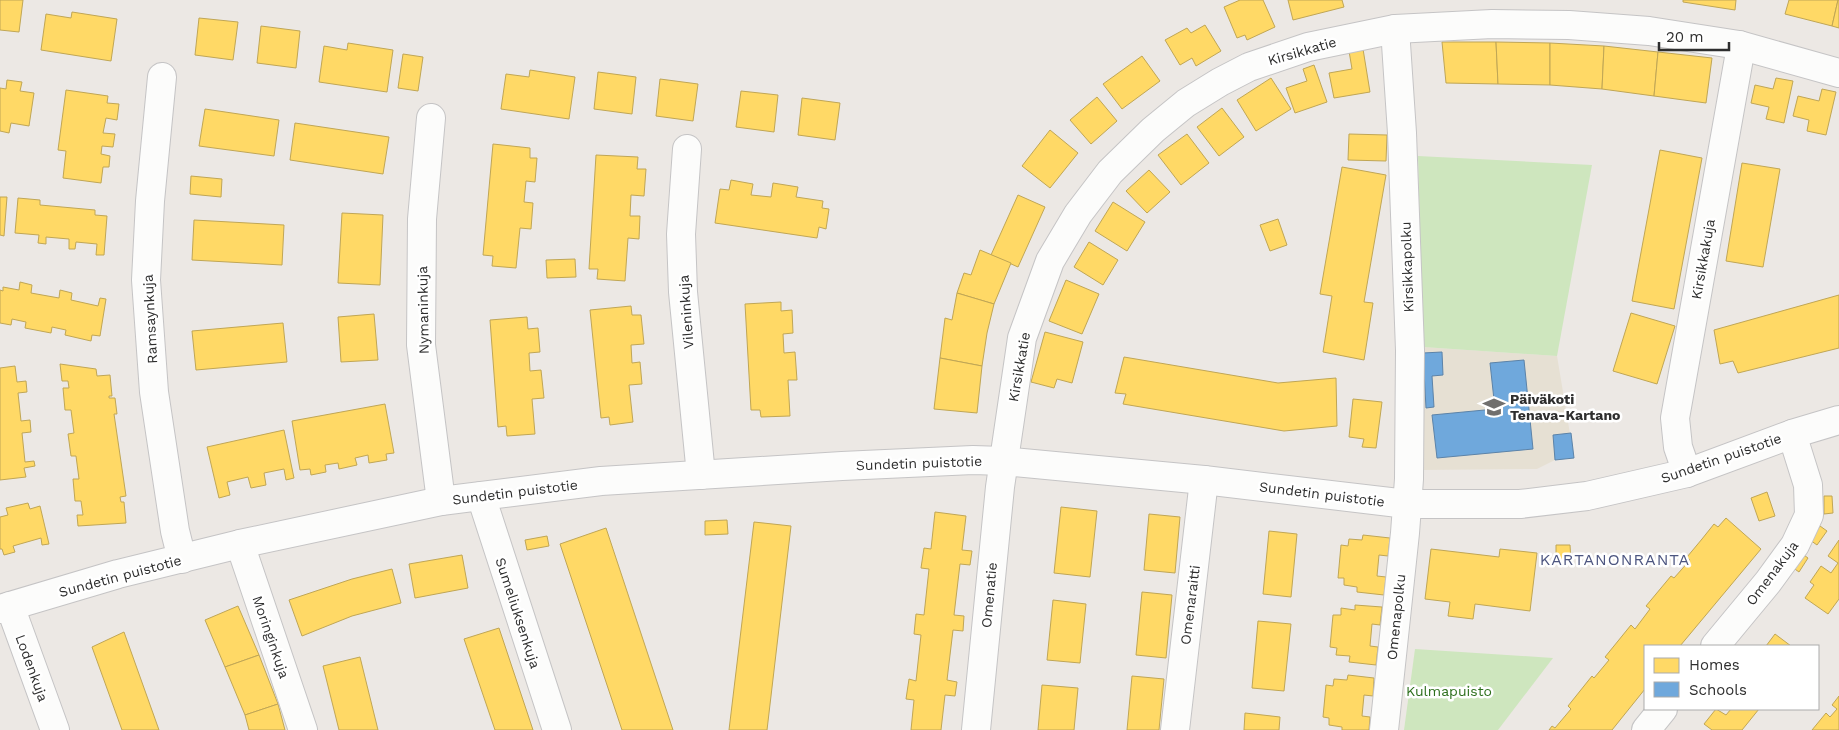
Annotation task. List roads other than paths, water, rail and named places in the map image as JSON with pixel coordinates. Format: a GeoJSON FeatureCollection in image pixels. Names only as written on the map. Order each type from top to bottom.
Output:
{"type":"FeatureCollection","features":[{"type":"Feature","properties":{"kind":"street","name":"Kirsikkatie"},"geometry":{"type":"LineString","coordinates":[[1004,461],[1022,338],[1050,261],[1078,214],[1110,172],[1153,130],[1186,103],[1249,67],[1308,47],[1395,29],[1492,24],[1569,24],[1649,31],[1739,46],[1839,73]]}},
{"type":"Feature","properties":{"kind":"street","name":"Kirsikkapolku"},"geometry":{"type":"LineString","coordinates":[[1395,29],[1402,133],[1410,350],[1409,479],[1407,504]]}},
{"type":"Feature","properties":{"kind":"street","name":"Kirsikkakuja"},"geometry":{"type":"LineString","coordinates":[[1686,473],[1678,447],[1675,418],[1739,58],[1739,46]]}},
{"type":"Feature","properties":{"kind":"street","name":"Ramsaynkuja"},"geometry":{"type":"LineString","coordinates":[[162,77],[150,202],[146,280],[154,392],[175,531],[182,559]]}},
{"type":"Feature","properties":{"kind":"street","name":"Nymaninkuja"},"geometry":{"type":"LineString","coordinates":[[431,118],[422,220],[421,345],[441,501]]}},
{"type":"Feature","properties":{"kind":"street","name":"Vileninkuja"},"geometry":{"type":"LineString","coordinates":[[687,149],[682,234],[683,292],[701,475]]}},
{"type":"Feature","properties":{"kind":"street","name":"Sundetin puistotie"},"geometry":{"type":"LineString","coordinates":[[5,607],[118,574],[240,544],[441,501],[601,481],[973,460],[1004,461],[1204,480],[1407,504],[1520,504],[1587,496],[1686,473],[1792,434],[1839,420]]}},
{"type":"Feature","properties":{"kind":"street","name":"Omenakuja"},"geometry":{"type":"LineString","coordinates":[[1716,645],[1768,582],[1795,545],[1809,515],[1808,486],[1792,434]]}},
{"type":"Feature","properties":{"kind":"street","name":"Omenatie"},"geometry":{"type":"LineString","coordinates":[[976,730],[1004,461]]}},
{"type":"Feature","properties":{"kind":"street","name":"Omenaraitti"},"geometry":{"type":"LineString","coordinates":[[1175,730],[1204,480]]}},
{"type":"Feature","properties":{"kind":"street","name":"Sumeliuksenkuja"},"geometry":{"type":"LineString","coordinates":[[481,496],[557,730]]}},
{"type":"Feature","properties":{"kind":"street","name":"Omenapolku"},"geometry":{"type":"LineString","coordinates":[[1384,730],[1407,504]]}},
{"type":"Feature","properties":{"kind":"street","name":"Moringinkuja"},"geometry":{"type":"LineString","coordinates":[[240,544],[303,730]]}},
{"type":"Feature","properties":{"kind":"street","name":"Lodenkuja"},"geometry":{"type":"LineString","coordinates":[[5,607],[54,730]]}},
{"type":"Feature","properties":{"kind":"street"},"geometry":{"type":"LineString","coordinates":[[1646,730],[1662,710]]}},
{"type":"Feature","properties":{"kind":"place","name":"Päiväkoti Tenava-Kartano"},"geometry":{"type":"Point","coordinates":[1494,407]}},
{"type":"Feature","properties":{"kind":"district","name":"KARTANONRANTA"},"geometry":{"type":"Point","coordinates":[1615,559]}},
{"type":"Feature","properties":{"kind":"park label","name":"Kulmapuisto"},"geometry":{"type":"Point","coordinates":[1449,691]}}]}
